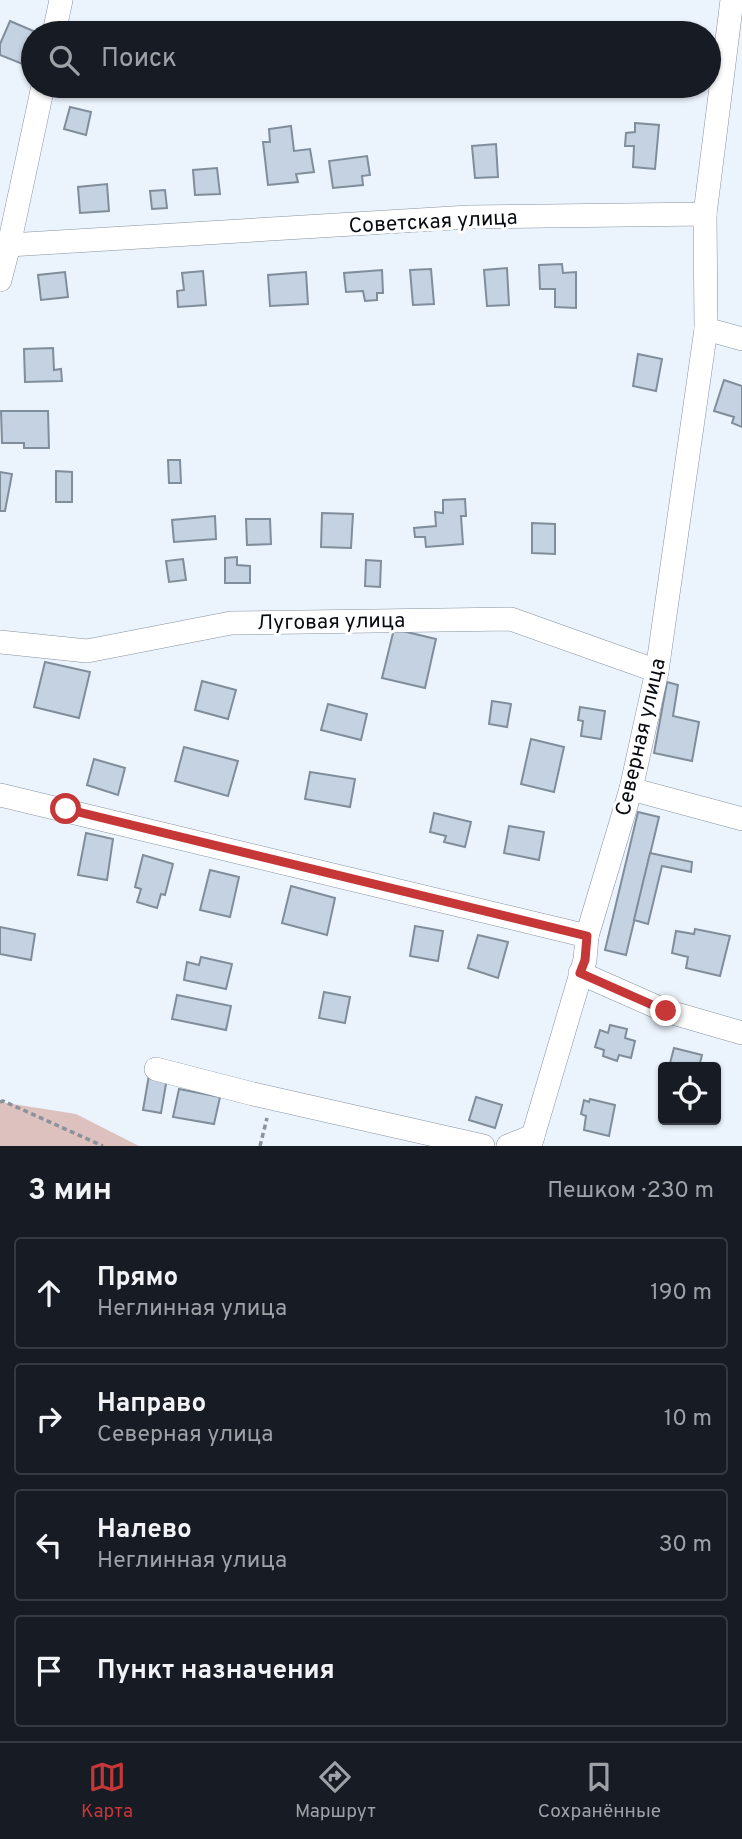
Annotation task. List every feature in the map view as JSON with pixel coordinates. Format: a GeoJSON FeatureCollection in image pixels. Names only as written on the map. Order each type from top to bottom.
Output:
{"type":"FeatureCollection","features":[{"type":"Feature","properties":{"kind":"street"},"geometry":{"type":"LineString","coordinates":[[57,21],[61,0]]}},
{"type":"Feature","properties":{"kind":"street"},"geometry":{"type":"LineString","coordinates":[[721,87],[732,0]]}},
{"type":"Feature","properties":{"kind":"street"},"geometry":{"type":"LineString","coordinates":[[0,280],[40,98]]}},
{"type":"Feature","properties":{"kind":"street"},"geometry":{"type":"LineString","coordinates":[[720,98],[705,214],[706,329],[742,339]]}},
{"type":"Feature","properties":{"kind":"street","name":"Советская улица"},"geometry":{"type":"LineString","coordinates":[[9,246],[469,217],[705,214]]}},
{"type":"Feature","properties":{"kind":"street","name":"Северная улица"},"geometry":{"type":"LineString","coordinates":[[529,1143],[585,960],[587,936],[631,789],[657,671],[706,329]]}},
{"type":"Feature","properties":{"kind":"street","name":"Луговая улица"},"geometry":{"type":"LineString","coordinates":[[0,642],[87,651],[231,623],[511,619],[657,671]]}},
{"type":"Feature","properties":{"kind":"street"},"geometry":{"type":"LineString","coordinates":[[631,789],[742,819]]}},
{"type":"Feature","properties":{"kind":"street"},"geometry":{"type":"LineString","coordinates":[[0,795],[587,936]]}},
{"type":"Feature","properties":{"kind":"street"},"geometry":{"type":"LineString","coordinates":[[580,973],[666,1011],[742,1033]]}},
{"type":"Feature","properties":{"kind":"street"},"geometry":{"type":"LineString","coordinates":[[156,1069],[482,1146]]}},
{"type":"Feature","properties":{"kind":"street"},"geometry":{"type":"LineString","coordinates":[[508,1146],[529,1143]]}},
{"type":"Feature","properties":{"kind":"path"},"geometry":{"type":"LineString","coordinates":[[260,1146],[273,1098]]}},
{"type":"Feature","properties":{"kind":"path"},"geometry":{"type":"LineString","coordinates":[[0,1102],[103,1146]]}},
{"type":"Feature","properties":{"kind":"shaded area"},"geometry":{"type":"Polygon","coordinates":[[[0,1102],[76,1114],[139,1146],[0,1146],[0,1102]]]}},
{"type":"Feature","properties":{"kind":"building"},"geometry":{"type":"Polygon","coordinates":[[[10,21],[21,26],[21,63],[0,55],[0,44],[10,21]]]}},
{"type":"Feature","properties":{"kind":"building"},"geometry":{"type":"Polygon","coordinates":[[[70,107],[91,112],[86,135],[64,129],[70,107]]]}},
{"type":"Feature","properties":{"kind":"building"},"geometry":{"type":"Polygon","coordinates":[[[635,123],[659,125],[655,169],[633,167],[634,146],[625,146],[626,133],[635,132],[635,123]]]}},
{"type":"Feature","properties":{"kind":"building"},"geometry":{"type":"Polygon","coordinates":[[[291,126],[294,151],[310,149],[314,172],[296,174],[298,182],[268,185],[263,142],[270,142],[269,129],[291,126]]]}},
{"type":"Feature","properties":{"kind":"building"},"geometry":{"type":"Polygon","coordinates":[[[496,144],[498,177],[475,178],[472,146],[496,144]]]}},
{"type":"Feature","properties":{"kind":"building"},"geometry":{"type":"Polygon","coordinates":[[[367,156],[370,175],[362,176],[363,185],[333,188],[329,161],[367,156]]]}},
{"type":"Feature","properties":{"kind":"building"},"geometry":{"type":"Polygon","coordinates":[[[217,168],[220,194],[195,195],[193,170],[217,168]]]}},
{"type":"Feature","properties":{"kind":"building"},"geometry":{"type":"Polygon","coordinates":[[[107,184],[109,211],[80,213],[78,187],[107,184]]]}},
{"type":"Feature","properties":{"kind":"building"},"geometry":{"type":"Polygon","coordinates":[[[165,190],[167,208],[152,209],[150,191],[165,190]]]}},
{"type":"Feature","properties":{"kind":"building"},"geometry":{"type":"Polygon","coordinates":[[[562,264],[563,273],[576,272],[576,308],[555,307],[555,289],[540,289],[539,265],[562,264]]]}},
{"type":"Feature","properties":{"kind":"building"},"geometry":{"type":"Polygon","coordinates":[[[507,268],[509,305],[487,306],[484,270],[507,268]]]}},
{"type":"Feature","properties":{"kind":"building"},"geometry":{"type":"Polygon","coordinates":[[[431,269],[434,304],[413,305],[410,270],[431,269]]]}},
{"type":"Feature","properties":{"kind":"building"},"geometry":{"type":"Polygon","coordinates":[[[382,270],[383,293],[377,293],[377,300],[365,301],[363,291],[346,292],[344,273],[382,270]]]}},
{"type":"Feature","properties":{"kind":"building"},"geometry":{"type":"Polygon","coordinates":[[[203,271],[206,305],[178,307],[177,291],[184,290],[182,273],[203,271]]]}},
{"type":"Feature","properties":{"kind":"building"},"geometry":{"type":"Polygon","coordinates":[[[65,272],[68,297],[41,300],[38,275],[65,272]]]}},
{"type":"Feature","properties":{"kind":"building"},"geometry":{"type":"Polygon","coordinates":[[[306,272],[308,304],[270,306],[268,275],[306,272]]]}},
{"type":"Feature","properties":{"kind":"building"},"geometry":{"type":"Polygon","coordinates":[[[53,348],[54,370],[61,369],[62,381],[25,382],[24,349],[53,348]]]}},
{"type":"Feature","properties":{"kind":"building"},"geometry":{"type":"Polygon","coordinates":[[[638,354],[662,359],[656,391],[633,386],[638,354]]]}},
{"type":"Feature","properties":{"kind":"building"},"geometry":{"type":"Polygon","coordinates":[[[724,380],[742,386],[742,427],[732,423],[734,417],[714,411],[724,380]]]}},
{"type":"Feature","properties":{"kind":"building"},"geometry":{"type":"Polygon","coordinates":[[[1,411],[48,411],[49,448],[24,448],[24,443],[2,443],[1,411]]]}},
{"type":"Feature","properties":{"kind":"building"},"geometry":{"type":"Polygon","coordinates":[[[168,460],[180,460],[181,483],[169,483],[168,460]]]}},
{"type":"Feature","properties":{"kind":"building"},"geometry":{"type":"Polygon","coordinates":[[[56,471],[72,472],[72,502],[56,502],[56,471]]]}},
{"type":"Feature","properties":{"kind":"building"},"geometry":{"type":"Polygon","coordinates":[[[0,472],[12,474],[5,511],[0,511],[0,472]]]}},
{"type":"Feature","properties":{"kind":"building"},"geometry":{"type":"Polygon","coordinates":[[[465,499],[466,516],[461,516],[463,544],[426,547],[425,537],[415,537],[414,528],[436,526],[435,512],[443,513],[443,500],[465,499]]]}},
{"type":"Feature","properties":{"kind":"building"},"geometry":{"type":"Polygon","coordinates":[[[322,513],[353,514],[351,548],[321,547],[322,513]]]}},
{"type":"Feature","properties":{"kind":"building"},"geometry":{"type":"Polygon","coordinates":[[[215,516],[216,539],[174,542],[172,520],[215,516]]]}},
{"type":"Feature","properties":{"kind":"building"},"geometry":{"type":"Polygon","coordinates":[[[246,519],[270,519],[271,544],[247,545],[246,519]]]}},
{"type":"Feature","properties":{"kind":"building"},"geometry":{"type":"Polygon","coordinates":[[[532,523],[555,524],[555,554],[532,553],[532,523]]]}},
{"type":"Feature","properties":{"kind":"building"},"geometry":{"type":"Polygon","coordinates":[[[237,557],[237,565],[250,566],[250,583],[225,583],[225,558],[237,557]]]}},
{"type":"Feature","properties":{"kind":"building"},"geometry":{"type":"Polygon","coordinates":[[[183,559],[186,580],[169,582],[166,561],[183,559]]]}},
{"type":"Feature","properties":{"kind":"building"},"geometry":{"type":"Polygon","coordinates":[[[366,560],[381,561],[380,587],[365,586],[366,560]]]}},
{"type":"Feature","properties":{"kind":"building"},"geometry":{"type":"Polygon","coordinates":[[[394,629],[436,639],[425,688],[382,678],[394,629]]]}},
{"type":"Feature","properties":{"kind":"building"},"geometry":{"type":"Polygon","coordinates":[[[45,662],[90,672],[79,718],[34,707],[45,662]]]}},
{"type":"Feature","properties":{"kind":"building"},"geometry":{"type":"Polygon","coordinates":[[[202,681],[236,690],[228,719],[195,710],[202,681]]]}},
{"type":"Feature","properties":{"kind":"building"},"geometry":{"type":"Polygon","coordinates":[[[667,682],[678,685],[673,716],[699,722],[692,761],[654,753],[667,682]]]}},
{"type":"Feature","properties":{"kind":"building"},"geometry":{"type":"Polygon","coordinates":[[[492,701],[511,704],[507,727],[489,724],[492,701]]]}},
{"type":"Feature","properties":{"kind":"building"},"geometry":{"type":"Polygon","coordinates":[[[328,704],[367,714],[361,740],[321,730],[328,704]]]}},
{"type":"Feature","properties":{"kind":"building"},"geometry":{"type":"Polygon","coordinates":[[[580,707],[605,711],[601,739],[581,736],[583,721],[578,720],[580,707]]]}},
{"type":"Feature","properties":{"kind":"building"},"geometry":{"type":"Polygon","coordinates":[[[531,739],[564,747],[554,792],[521,784],[531,739]]]}},
{"type":"Feature","properties":{"kind":"building"},"geometry":{"type":"Polygon","coordinates":[[[184,747],[238,761],[228,796],[175,781],[184,747]]]}},
{"type":"Feature","properties":{"kind":"building"},"geometry":{"type":"Polygon","coordinates":[[[94,759],[125,768],[118,795],[87,785],[94,759]]]}},
{"type":"Feature","properties":{"kind":"building"},"geometry":{"type":"Polygon","coordinates":[[[310,772],[355,779],[350,807],[305,799],[310,772]]]}},
{"type":"Feature","properties":{"kind":"building"},"geometry":{"type":"Polygon","coordinates":[[[638,812],[659,817],[626,955],[605,950],[638,812]]]}},
{"type":"Feature","properties":{"kind":"building"},"geometry":{"type":"Polygon","coordinates":[[[434,813],[471,822],[465,847],[444,842],[446,836],[430,832],[434,813]]]}},
{"type":"Feature","properties":{"kind":"building"},"geometry":{"type":"Polygon","coordinates":[[[509,826],[544,832],[539,860],[504,853],[509,826]]]}},
{"type":"Feature","properties":{"kind":"building"},"geometry":{"type":"Polygon","coordinates":[[[86,833],[113,839],[107,880],[78,875],[86,833]]]}},
{"type":"Feature","properties":{"kind":"building"},"geometry":{"type":"Polygon","coordinates":[[[650,853],[692,862],[691,872],[662,866],[648,924],[634,920],[650,853]]]}},
{"type":"Feature","properties":{"kind":"building"},"geometry":{"type":"Polygon","coordinates":[[[143,855],[173,864],[165,895],[161,894],[157,908],[137,902],[141,889],[135,887],[143,855]]]}},
{"type":"Feature","properties":{"kind":"building"},"geometry":{"type":"Polygon","coordinates":[[[210,870],[239,877],[230,917],[200,910],[210,870]]]}},
{"type":"Feature","properties":{"kind":"building"},"geometry":{"type":"Polygon","coordinates":[[[291,886],[335,898],[327,935],[282,923],[291,886]]]}},
{"type":"Feature","properties":{"kind":"building"},"geometry":{"type":"Polygon","coordinates":[[[415,926],[443,931],[438,961],[410,956],[415,926]]]}},
{"type":"Feature","properties":{"kind":"building"},"geometry":{"type":"Polygon","coordinates":[[[0,927],[35,934],[31,960],[0,954],[0,927]]]}},
{"type":"Feature","properties":{"kind":"building"},"geometry":{"type":"Polygon","coordinates":[[[695,929],[730,936],[720,976],[686,968],[688,957],[672,953],[676,931],[694,934],[695,929]]]}},
{"type":"Feature","properties":{"kind":"building"},"geometry":{"type":"Polygon","coordinates":[[[478,935],[508,942],[498,978],[468,968],[478,935]]]}},
{"type":"Feature","properties":{"kind":"building"},"geometry":{"type":"Polygon","coordinates":[[[201,957],[232,964],[226,989],[184,980],[187,962],[199,965],[201,957]]]}},
{"type":"Feature","properties":{"kind":"building"},"geometry":{"type":"Polygon","coordinates":[[[324,992],[350,997],[345,1023],[319,1018],[324,992]]]}},
{"type":"Feature","properties":{"kind":"building"},"geometry":{"type":"Polygon","coordinates":[[[177,995],[231,1006],[226,1030],[172,1019],[177,995]]]}},
{"type":"Feature","properties":{"kind":"building"},"geometry":{"type":"Polygon","coordinates":[[[610,1025],[627,1029],[625,1038],[635,1041],[631,1058],[619,1055],[617,1061],[603,1056],[604,1050],[595,1047],[600,1030],[608,1033],[610,1025]]]}},
{"type":"Feature","properties":{"kind":"building"},"geometry":{"type":"Polygon","coordinates":[[[674,1048],[702,1055],[700,1062],[670,1062],[674,1048]]]}},
{"type":"Feature","properties":{"kind":"building"},"geometry":{"type":"Polygon","coordinates":[[[149,1075],[167,1078],[161,1113],[143,1110],[149,1075]]]}},
{"type":"Feature","properties":{"kind":"building"},"geometry":{"type":"Polygon","coordinates":[[[179,1089],[220,1097],[214,1124],[173,1117],[179,1089]]]}},
{"type":"Feature","properties":{"kind":"building"},"geometry":{"type":"Polygon","coordinates":[[[476,1097],[502,1105],[495,1128],[469,1120],[476,1097]]]}},
{"type":"Feature","properties":{"kind":"building"},"geometry":{"type":"Polygon","coordinates":[[[590,1099],[615,1105],[609,1136],[584,1130],[586,1116],[581,1114],[584,1100],[589,1102],[590,1099]]]}},
{"type":"Feature","properties":{"kind":"route"},"geometry":{"type":"LineString","coordinates":[[66,809],[587,936],[585,960],[580,973],[666,1011]]}}]}
